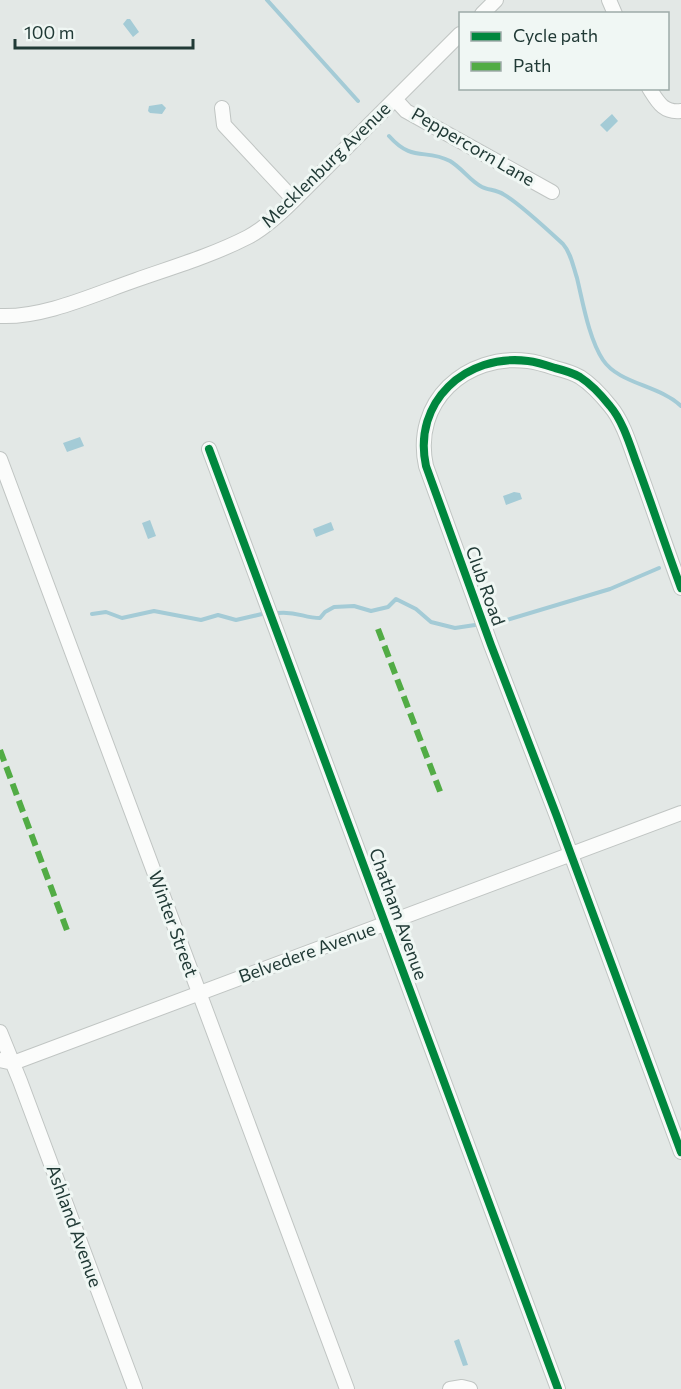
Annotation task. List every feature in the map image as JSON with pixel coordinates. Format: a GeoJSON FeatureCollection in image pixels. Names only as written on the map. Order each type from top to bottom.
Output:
{"type":"FeatureCollection","features":[{"type":"Feature","properties":{"kind":"street"},"geometry":{"type":"LineString","coordinates":[[484,12],[496,0]]}},
{"type":"Feature","properties":{"kind":"street","name":"Mecklenburg Avenue"},"geometry":{"type":"LineString","coordinates":[[0,316],[17,317],[34,314],[229,246],[259,230],[294,200],[459,35]]}},
{"type":"Feature","properties":{"kind":"street"},"geometry":{"type":"LineString","coordinates":[[650,90],[663,109],[681,111]]}},
{"type":"Feature","properties":{"kind":"street","name":"Peppercorn Lane"},"geometry":{"type":"LineString","coordinates":[[395,99],[406,111],[552,192]]}},
{"type":"Feature","properties":{"kind":"street"},"geometry":{"type":"LineString","coordinates":[[222,108],[224,125],[294,200]]}},
{"type":"Feature","properties":{"kind":"street","name":"Club Road"},"geometry":{"type":"LineString","coordinates":[[681,588],[627,436],[612,407],[580,377],[528,361],[503,361],[486,365],[460,376],[440,396],[432,407],[423,435],[423,454],[426,466],[681,1152]]}},
{"type":"Feature","properties":{"kind":"street","name":"Chatham Avenue"},"geometry":{"type":"LineString","coordinates":[[209,449],[558,1389]]}},
{"type":"Feature","properties":{"kind":"street","name":"Winter Street"},"geometry":{"type":"LineString","coordinates":[[0,459],[347,1389]]}},
{"type":"Feature","properties":{"kind":"street","name":"Belvedere Avenue"},"geometry":{"type":"LineString","coordinates":[[4,1064],[681,813]]}},
{"type":"Feature","properties":{"kind":"street","name":"Ashland Avenue"},"geometry":{"type":"LineString","coordinates":[[0,1032],[4,1064],[135,1389]]}},
{"type":"Feature","properties":{"kind":"street"},"geometry":{"type":"LineString","coordinates":[[450,1389],[462,1387],[471,1389]]}},
{"type":"Feature","properties":{"kind":"water"},"geometry":{"type":"Polygon","coordinates":[[[130,19],[139,32],[133,37],[123,24],[130,19]]]}},
{"type":"Feature","properties":{"kind":"water"},"geometry":{"type":"Polygon","coordinates":[[[162,104],[166,108],[162,114],[148,111],[149,106],[162,104]]]}},
{"type":"Feature","properties":{"kind":"water"},"geometry":{"type":"Polygon","coordinates":[[[612,114],[618,121],[607,132],[600,125],[612,114]]]}},
{"type":"Feature","properties":{"kind":"water"},"geometry":{"type":"Polygon","coordinates":[[[80,437],[84,446],[67,452],[63,443],[80,437]]]}},
{"type":"Feature","properties":{"kind":"water"},"geometry":{"type":"Polygon","coordinates":[[[514,492],[520,493],[522,499],[506,505],[503,496],[514,492]]]}},
{"type":"Feature","properties":{"kind":"water"},"geometry":{"type":"Polygon","coordinates":[[[150,520],[156,536],[148,539],[142,523],[150,520]]]}},
{"type":"Feature","properties":{"kind":"water"},"geometry":{"type":"Polygon","coordinates":[[[331,522],[334,530],[316,537],[313,529],[331,522]]]}},
{"type":"Feature","properties":{"kind":"water"},"geometry":{"type":"Polygon","coordinates":[[[459,1339],[468,1365],[463,1366],[454,1341],[459,1339]]]}},
{"type":"Feature","properties":{"kind":"waterway"},"geometry":{"type":"LineString","coordinates":[[267,0],[358,101]]}},
{"type":"Feature","properties":{"kind":"waterway"},"geometry":{"type":"LineString","coordinates":[[389,136],[397,144],[412,152],[433,155],[450,161],[484,188],[509,198],[563,244],[568,251],[577,278],[590,331],[603,360],[610,368],[629,380],[662,393],[681,406]]}},
{"type":"Feature","properties":{"kind":"waterway"},"geometry":{"type":"LineString","coordinates":[[500,622],[610,589],[659,568]]}},
{"type":"Feature","properties":{"kind":"waterway"},"geometry":{"type":"LineString","coordinates":[[278,613],[320,618],[334,607],[354,606],[371,611],[388,607],[396,599],[416,609],[431,622],[455,628],[475,625]]}},
{"type":"Feature","properties":{"kind":"waterway"},"geometry":{"type":"LineString","coordinates":[[92,614],[106,612],[122,618],[154,611],[201,620],[218,615],[236,620],[262,614]]}},
{"type":"Feature","properties":{"kind":"marked path"},"geometry":{"type":"LineString","coordinates":[[378,629],[441,794]]}},
{"type":"Feature","properties":{"kind":"marked path"},"geometry":{"type":"LineString","coordinates":[[0,750],[68,933]]}},
{"type":"Feature","properties":{"kind":"cycle path"},"geometry":{"type":"LineString","coordinates":[[681,588],[625,431],[614,412],[588,383],[574,374],[542,364],[528,361],[505,361],[484,365],[448,386],[427,421],[424,443],[426,466],[681,1152]]}},
{"type":"Feature","properties":{"kind":"cycle path"},"geometry":{"type":"LineString","coordinates":[[209,449],[558,1389]]}}]}
